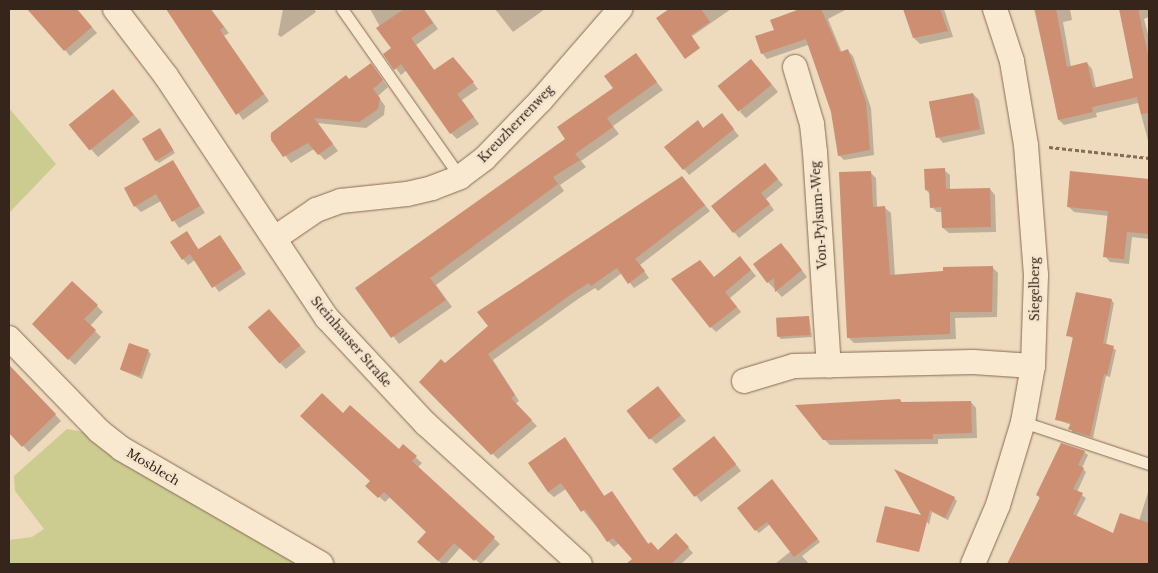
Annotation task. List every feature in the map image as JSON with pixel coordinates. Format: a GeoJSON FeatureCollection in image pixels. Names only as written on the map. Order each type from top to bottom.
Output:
{"type":"FeatureCollection","features":[{"type":"Feature","properties":{"kind":"street","name":"Steinhauser Straße"},"geometry":{"type":"LineString","coordinates":[[115,9],[166,76],[327,318],[384,383],[580,564]]}},
{"type":"Feature","properties":{"kind":"street","name":"Kreuzherrenweg"},"geometry":{"type":"LineString","coordinates":[[275,238],[316,210],[341,201],[407,194],[432,188],[460,177],[485,158],[541,100],[620,9]]}},
{"type":"Feature","properties":{"kind":"street","name":"Siegelberg"},"geometry":{"type":"LineString","coordinates":[[975,564],[998,504],[1023,422],[1034,366],[1036,275],[1026,145],[1012,61],[995,9]]}},
{"type":"Feature","properties":{"kind":"street","name":"Von-Pylsum-Weg"},"geometry":{"type":"LineString","coordinates":[[795,67],[812,124],[828,366]]}},
{"type":"Feature","properties":{"kind":"street","name":"Mosblech"},"geometry":{"type":"LineString","coordinates":[[9,338],[99,431],[122,449],[321,564]]}},
{"type":"Feature","properties":{"kind":"street"},"geometry":{"type":"LineString","coordinates":[[744,381],[794,366],[973,362],[1034,366]]}},
{"type":"Feature","properties":{"kind":"lane"},"geometry":{"type":"LineString","coordinates":[[342,9],[460,177]]}},
{"type":"Feature","properties":{"kind":"lane"},"geometry":{"type":"LineString","coordinates":[[1023,422],[1149,464]]}},
{"type":"Feature","properties":{"kind":"path"},"geometry":{"type":"LineString","coordinates":[[1026,145],[1149,158]]}},
{"type":"Feature","properties":{"kind":"green space"},"geometry":{"type":"Polygon","coordinates":[[[9,108],[56,164],[9,213],[9,108]]]}},
{"type":"Feature","properties":{"kind":"green space"},"geometry":{"type":"Polygon","coordinates":[[[67,429],[90,433],[141,472],[301,564],[9,564],[9,540],[32,537],[44,529],[15,491],[14,476],[67,429]]]}},
{"type":"Feature","properties":{"kind":"building"},"geometry":{"type":"Polygon","coordinates":[[[27,9],[77,9],[92,27],[64,51],[27,9]]]}},
{"type":"Feature","properties":{"kind":"building"},"geometry":{"type":"Polygon","coordinates":[[[166,9],[210,9],[224,27],[220,30],[264,94],[236,115],[166,9]]]}},
{"type":"Feature","properties":{"kind":"building"},"geometry":{"type":"Polygon","coordinates":[[[404,9],[423,9],[433,23],[411,38],[434,70],[453,57],[474,82],[457,94],[474,117],[450,134],[401,64],[394,70],[383,54],[391,48],[376,28],[404,9]]]}},
{"type":"Feature","properties":{"kind":"building"},"geometry":{"type":"Polygon","coordinates":[[[669,9],[701,9],[710,22],[691,35],[700,48],[685,59],[656,18],[669,9]]]}},
{"type":"Feature","properties":{"kind":"building"},"geometry":{"type":"Polygon","coordinates":[[[800,9],[821,9],[840,52],[848,49],[866,102],[870,150],[838,156],[831,112],[806,39],[761,54],[755,36],[774,30],[770,20],[800,9]]]}},
{"type":"Feature","properties":{"kind":"building"},"geometry":{"type":"Polygon","coordinates":[[[903,9],[940,9],[948,31],[913,38],[903,9]]]}},
{"type":"Feature","properties":{"kind":"building"},"geometry":{"type":"Polygon","coordinates":[[[1035,9],[1056,9],[1067,67],[1087,62],[1093,88],[1133,78],[1119,9],[1138,9],[1149,59],[1149,113],[1141,114],[1137,97],[1092,107],[1093,112],[1058,120],[1035,9]]]}},
{"type":"Feature","properties":{"kind":"building"},"geometry":{"type":"Polygon","coordinates":[[[636,53],[657,82],[607,118],[613,127],[575,154],[580,160],[553,177],[558,184],[430,278],[446,300],[391,338],[355,288],[565,139],[557,127],[613,88],[604,76],[636,53]]]}},
{"type":"Feature","properties":{"kind":"building"},"geometry":{"type":"Polygon","coordinates":[[[751,59],[772,85],[738,112],[718,86],[751,59]]]}},
{"type":"Feature","properties":{"kind":"building"},"geometry":{"type":"Polygon","coordinates":[[[371,63],[383,80],[373,89],[380,98],[378,109],[359,122],[314,118],[333,144],[318,155],[308,143],[283,157],[271,140],[271,133],[346,75],[349,79],[371,63]]]}},
{"type":"Feature","properties":{"kind":"building"},"geometry":{"type":"Polygon","coordinates":[[[113,89],[134,115],[89,151],[69,125],[113,89]]]}},
{"type":"Feature","properties":{"kind":"building"},"geometry":{"type":"Polygon","coordinates":[[[973,93],[980,129],[936,138],[929,102],[973,93]]]}},
{"type":"Feature","properties":{"kind":"building"},"geometry":{"type":"Polygon","coordinates":[[[722,113],[734,129],[683,170],[664,147],[698,120],[703,128],[722,113]]]}},
{"type":"Feature","properties":{"kind":"building"},"geometry":{"type":"Polygon","coordinates":[[[160,128],[173,150],[155,161],[142,139],[160,128]]]}},
{"type":"Feature","properties":{"kind":"building"},"geometry":{"type":"Polygon","coordinates":[[[173,160],[200,206],[172,222],[156,194],[134,207],[124,188],[173,160]]]}},
{"type":"Feature","properties":{"kind":"building"},"geometry":{"type":"Polygon","coordinates":[[[765,163],[778,179],[761,193],[770,204],[733,233],[711,206],[765,163]]]}},
{"type":"Feature","properties":{"kind":"building"},"geometry":{"type":"Polygon","coordinates":[[[945,168],[946,189],[990,188],[991,227],[942,228],[941,207],[930,208],[929,190],[925,190],[924,169],[945,168]]]}},
{"type":"Feature","properties":{"kind":"building"},"geometry":{"type":"Polygon","coordinates":[[[871,171],[873,207],[885,206],[890,275],[943,271],[943,267],[993,266],[992,312],[950,312],[950,334],[847,338],[839,172],[871,171]]]}},
{"type":"Feature","properties":{"kind":"building"},"geometry":{"type":"Polygon","coordinates":[[[1070,171],[1149,179],[1149,234],[1127,232],[1124,259],[1103,257],[1108,211],[1067,207],[1070,171]]]}},
{"type":"Feature","properties":{"kind":"building"},"geometry":{"type":"Polygon","coordinates":[[[682,176],[705,205],[635,259],[645,271],[628,284],[617,268],[591,286],[589,283],[573,293],[488,354],[515,395],[511,398],[532,420],[491,455],[419,382],[441,359],[445,363],[488,326],[477,312],[682,176]]]}},
{"type":"Feature","properties":{"kind":"building"},"geometry":{"type":"Polygon","coordinates":[[[187,231],[198,249],[191,254],[220,235],[242,268],[212,288],[190,254],[182,260],[170,242],[187,231]]]}},
{"type":"Feature","properties":{"kind":"building"},"geometry":{"type":"Polygon","coordinates":[[[781,243],[802,270],[775,292],[774,278],[767,283],[753,264],[781,243]]]}},
{"type":"Feature","properties":{"kind":"building"},"geometry":{"type":"Polygon","coordinates":[[[740,256],[751,270],[725,292],[737,307],[710,328],[671,279],[700,260],[714,277],[740,256]]]}},
{"type":"Feature","properties":{"kind":"building"},"geometry":{"type":"Polygon","coordinates":[[[72,281],[98,305],[84,319],[96,330],[68,360],[32,324],[72,281]]]}},
{"type":"Feature","properties":{"kind":"building"},"geometry":{"type":"Polygon","coordinates":[[[1076,292],[1112,299],[1103,343],[1114,346],[1107,375],[1104,374],[1090,436],[1068,429],[1071,423],[1055,420],[1073,337],[1066,336],[1076,292]]]}},
{"type":"Feature","properties":{"kind":"building"},"geometry":{"type":"Polygon","coordinates":[[[269,309],[300,345],[279,364],[248,327],[269,309]]]}},
{"type":"Feature","properties":{"kind":"building"},"geometry":{"type":"Polygon","coordinates":[[[809,316],[810,335],[777,337],[776,318],[809,316]]]}},
{"type":"Feature","properties":{"kind":"building"},"geometry":{"type":"Polygon","coordinates":[[[129,343],[149,350],[140,376],[120,369],[129,343]]]}},
{"type":"Feature","properties":{"kind":"building"},"geometry":{"type":"Polygon","coordinates":[[[9,365],[56,414],[22,447],[9,433],[9,365]]]}},
{"type":"Feature","properties":{"kind":"building"},"geometry":{"type":"Polygon","coordinates":[[[658,386],[681,415],[649,440],[626,411],[658,386]]]}},
{"type":"Feature","properties":{"kind":"building"},"geometry":{"type":"Polygon","coordinates":[[[322,393],[343,413],[350,405],[399,449],[403,444],[417,456],[412,461],[495,537],[474,561],[454,543],[438,561],[417,542],[426,532],[384,492],[378,498],[365,486],[370,481],[300,416],[322,393]]]}},
{"type":"Feature","properties":{"kind":"building"},"geometry":{"type":"Polygon","coordinates":[[[900,399],[901,402],[971,401],[972,433],[933,434],[933,439],[823,440],[795,405],[900,399]]]}},
{"type":"Feature","properties":{"kind":"building"},"geometry":{"type":"Polygon","coordinates":[[[714,436],[736,464],[694,497],[672,469],[714,436]]]}},
{"type":"Feature","properties":{"kind":"building"},"geometry":{"type":"Polygon","coordinates":[[[565,437],[604,496],[612,491],[648,544],[651,542],[658,550],[676,533],[689,547],[671,564],[626,564],[632,559],[613,538],[607,542],[585,509],[581,512],[561,483],[548,492],[528,463],[565,437]]]}},
{"type":"Feature","properties":{"kind":"building"},"geometry":{"type":"Polygon","coordinates":[[[1061,443],[1085,451],[1078,465],[1084,468],[1073,489],[1083,493],[1073,514],[1113,533],[1120,513],[1149,523],[1149,564],[1007,564],[1040,497],[1036,495],[1061,443]]]}},
{"type":"Feature","properties":{"kind":"building"},"geometry":{"type":"Polygon","coordinates":[[[894,469],[955,497],[945,518],[930,510],[919,552],[876,542],[885,506],[921,515],[894,469]]]}},
{"type":"Feature","properties":{"kind":"building"},"geometry":{"type":"Polygon","coordinates":[[[772,479],[818,539],[794,557],[767,522],[755,531],[737,508],[772,479]]]}}]}
